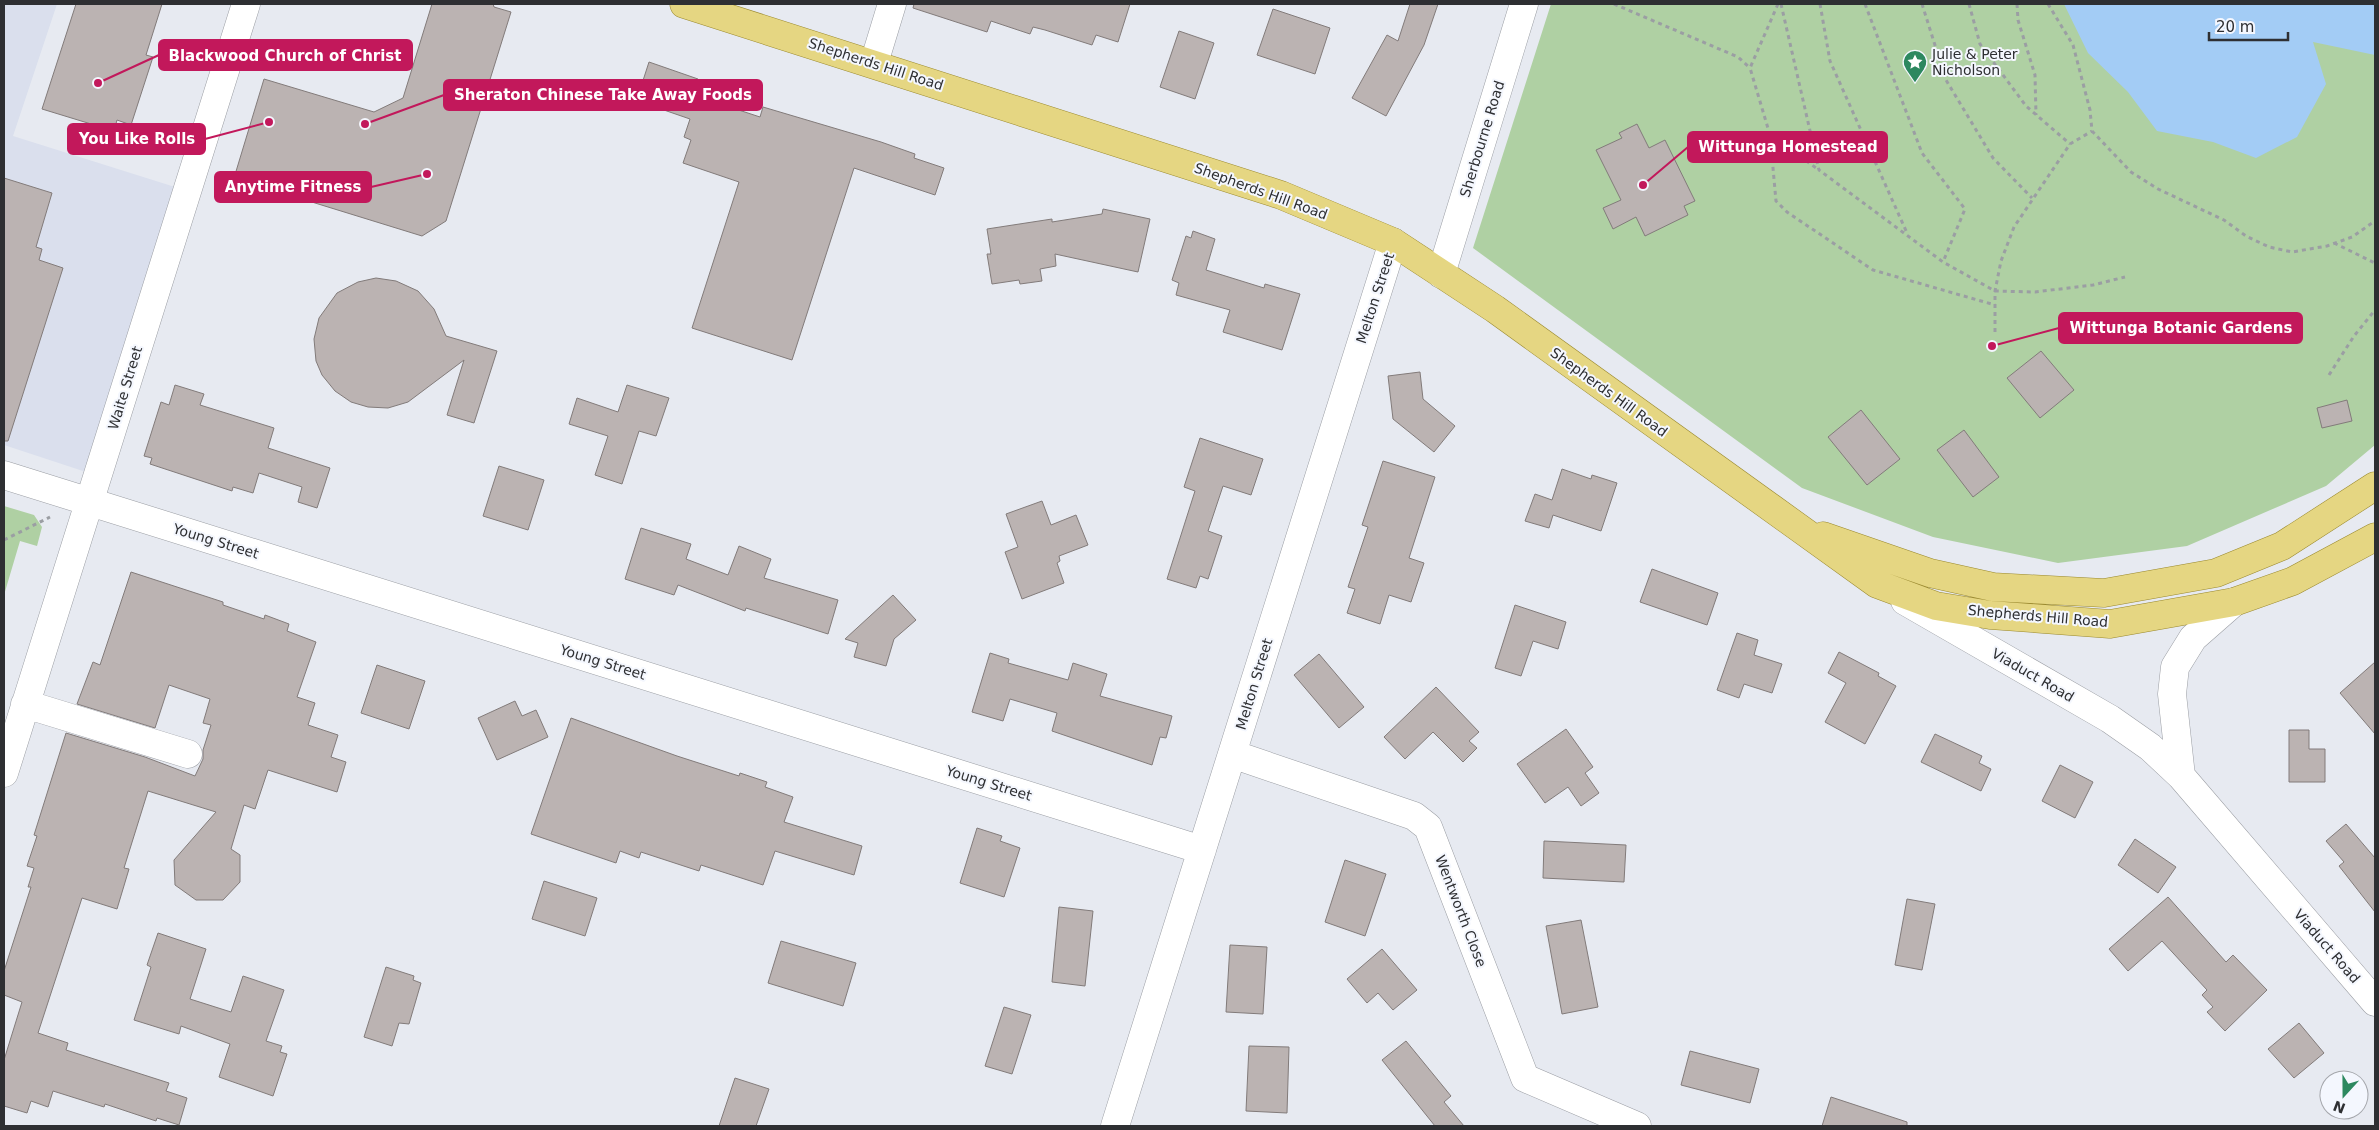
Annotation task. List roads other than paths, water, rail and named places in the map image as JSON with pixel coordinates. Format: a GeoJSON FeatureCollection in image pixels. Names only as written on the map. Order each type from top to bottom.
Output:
{"type":"FeatureCollection","features":[{"type":"Feature","properties":{"kind":"main road","name":"Shepherds Hill Road"},"geometry":{"type":"LineString","coordinates":[[684,4],[874,63],[1281,195],[1393,242],[1503,315],[1796,528],[1877,584],[1936,606],[1990,615],[2110,624],[2234,602],[2294,581],[2375,537]]}},
{"type":"Feature","properties":{"kind":"main road","name":"Shepherds Hill Road"},"geometry":{"type":"LineString","coordinates":[[1796,528],[1930,573],[1993,587],[2104,592],[2216,573],[2282,546],[2330,518],[2375,486]]}},
{"type":"Feature","properties":{"kind":"street","name":"Waite Street"},"geometry":{"type":"LineString","coordinates":[[4,773],[246,4]]}},
{"type":"Feature","properties":{"kind":"street"},"geometry":{"type":"LineString","coordinates":[[874,63],[892,4]]}},
{"type":"Feature","properties":{"kind":"street","name":"Sherbourne Road"},"geometry":{"type":"LineString","coordinates":[[1441,274],[1524,4]]}},
{"type":"Feature","properties":{"kind":"street","name":"Melton Street"},"geometry":{"type":"LineString","coordinates":[[1115,1126],[1393,242]]}},
{"type":"Feature","properties":{"kind":"street","name":"Young Street"},"geometry":{"type":"LineString","coordinates":[[4,475],[86,514],[1202,850]]}},
{"type":"Feature","properties":{"kind":"street","name":"Viaduct Road"},"geometry":{"type":"LineString","coordinates":[[1877,584],[2110,719],[2150,747],[2181,776],[2375,1002]]}},
{"type":"Feature","properties":{"kind":"street"},"geometry":{"type":"LineString","coordinates":[[2181,776],[2172,694],[2175,667],[2193,638],[2234,602]]}},
{"type":"Feature","properties":{"kind":"street"},"geometry":{"type":"LineString","coordinates":[[26,704],[188,754]]}},
{"type":"Feature","properties":{"kind":"street","name":"Wentworth Close"},"geometry":{"type":"LineString","coordinates":[[1232,754],[1414,816],[1428,827],[1525,1078],[1637,1126]]}},
{"type":"Feature","properties":{"kind":"water"},"geometry":{"type":"Polygon","coordinates":[[[2064,4],[2375,4],[2375,55],[2313,42],[2326,84],[2297,137],[2256,158],[2213,142],[2157,131],[2128,92],[2088,53],[2064,4]]]}},
{"type":"Feature","properties":{"kind":"place","name":"Blackwood Church of Christ"},"geometry":{"type":"Point","coordinates":[98,83]}},
{"type":"Feature","properties":{"kind":"place","name":"Julie & Peter Nicholson"},"geometry":{"type":"Point","coordinates":[1915,83]}},
{"type":"Feature","properties":{"kind":"place","name":"You Like Rolls"},"geometry":{"type":"Point","coordinates":[269,122]}},
{"type":"Feature","properties":{"kind":"place","name":"Sheraton Chinese Take Away Foods"},"geometry":{"type":"Point","coordinates":[365,124]}},
{"type":"Feature","properties":{"kind":"place","name":"Anytime Fitness"},"geometry":{"type":"Point","coordinates":[427,174]}},
{"type":"Feature","properties":{"kind":"place","name":"Wittunga Homestead"},"geometry":{"type":"Point","coordinates":[1643,185]}},
{"type":"Feature","properties":{"kind":"place","name":"Wittunga Botanic Gardens"},"geometry":{"type":"Point","coordinates":[1992,346]}}]}
